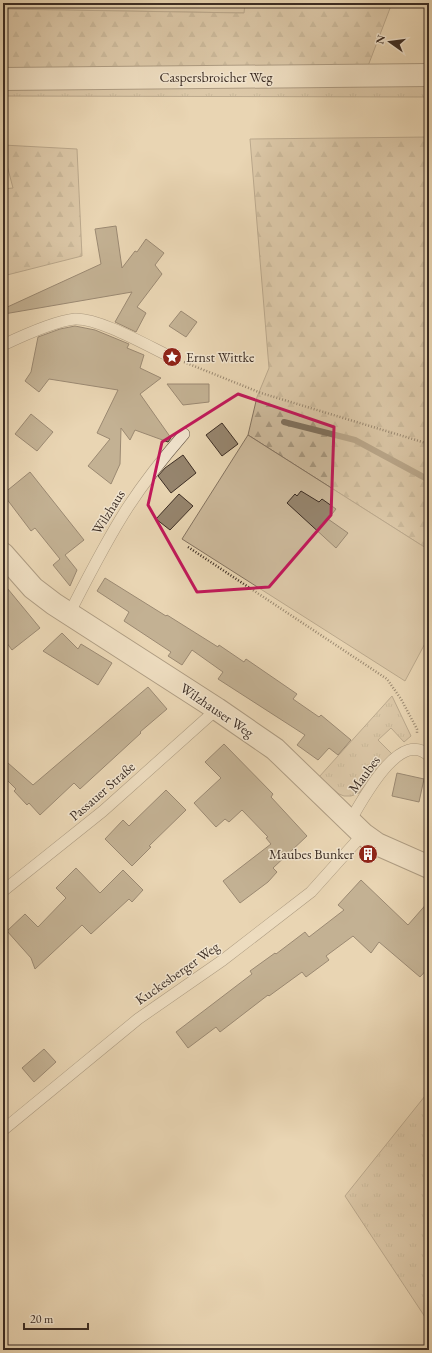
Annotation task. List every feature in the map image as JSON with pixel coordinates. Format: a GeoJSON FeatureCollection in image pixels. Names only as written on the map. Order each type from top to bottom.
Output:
{"type":"FeatureCollection","features":[{"type":"Feature","properties":{"kind":"street","name":"Caspersbroicher Weg"},"geometry":{"type":"LineString","coordinates":[[3,78],[429,75]]}},
{"type":"Feature","properties":{"kind":"street","name":"Wilzhauser Weg"},"geometry":{"type":"LineString","coordinates":[[3,554],[33,588],[54,604],[218,709],[275,749],[356,828],[377,844],[429,867]]}},
{"type":"Feature","properties":{"kind":"lane"},"geometry":{"type":"LineString","coordinates":[[3,345],[30,332],[76,319],[89,320],[102,325],[168,356]]}},
{"type":"Feature","properties":{"kind":"lane","name":"Wilzhaus"},"geometry":{"type":"LineString","coordinates":[[69,614],[96,562],[128,506],[149,476],[184,434]]}},
{"type":"Feature","properties":{"kind":"lane","name":"Passauer Straße"},"geometry":{"type":"LineString","coordinates":[[3,891],[103,811],[218,709]]}},
{"type":"Feature","properties":{"kind":"lane"},"geometry":{"type":"LineString","coordinates":[[415,749],[423,750],[429,756]]}},
{"type":"Feature","properties":{"kind":"lane","name":"Maubes"},"geometry":{"type":"LineString","coordinates":[[356,828],[379,774],[400,754],[407,750],[415,749]]}},
{"type":"Feature","properties":{"kind":"lane","name":"Kuckesberger Weg"},"geometry":{"type":"LineString","coordinates":[[4,1127],[138,1019],[223,960],[311,892],[356,828]]}},
{"type":"Feature","properties":{"kind":"path"},"geometry":{"type":"LineString","coordinates":[[168,356],[261,393],[429,444]]}},
{"type":"Feature","properties":{"kind":"path"},"geometry":{"type":"LineString","coordinates":[[188,547],[387,679],[401,699],[417,729],[415,749]]}},
{"type":"Feature","properties":{"kind":"highlighted area"},"geometry":{"type":"Polygon","coordinates":[[[238,394],[334,427],[331,515],[269,587],[197,592],[148,505],[162,442],[238,394]]]}},
{"type":"Feature","properties":{"kind":"green space"},"geometry":{"type":"Polygon","coordinates":[[[3,3],[245,3],[245,13],[3,9],[3,3]]]}},
{"type":"Feature","properties":{"kind":"green space"},"geometry":{"type":"Polygon","coordinates":[[[245,3],[392,3],[368,66],[3,68],[3,9],[244,13],[245,3]]]}},
{"type":"Feature","properties":{"kind":"green space"},"geometry":{"type":"Polygon","coordinates":[[[429,82],[429,97],[3,96],[3,84],[429,82]]]}},
{"type":"Feature","properties":{"kind":"green space"},"geometry":{"type":"Polygon","coordinates":[[[429,137],[429,550],[248,435],[257,397],[269,368],[250,139],[429,137]]]}},
{"type":"Feature","properties":{"kind":"green space"},"geometry":{"type":"Polygon","coordinates":[[[3,145],[77,149],[82,256],[3,276],[3,189],[13,188],[3,145]]]}},
{"type":"Feature","properties":{"kind":"green space"},"geometry":{"type":"Polygon","coordinates":[[[248,435],[429,550],[429,636],[405,681],[182,539],[248,435]]]}},
{"type":"Feature","properties":{"kind":"green space"},"geometry":{"type":"Polygon","coordinates":[[[392,696],[411,736],[404,742],[391,728],[378,740],[392,754],[359,793],[351,796],[339,794],[319,777],[392,696]]]}},
{"type":"Feature","properties":{"kind":"green space"},"geometry":{"type":"Polygon","coordinates":[[[429,1091],[429,1323],[345,1196],[429,1091]]]}},
{"type":"Feature","properties":{"kind":"building"},"geometry":{"type":"Polygon","coordinates":[[[116,226],[122,268],[135,251],[137,252],[146,239],[164,253],[155,265],[162,274],[137,307],[146,313],[136,332],[115,322],[132,292],[4,314],[3,309],[101,264],[95,229],[116,226]]]}},
{"type":"Feature","properties":{"kind":"building"},"geometry":{"type":"Polygon","coordinates":[[[181,311],[197,322],[186,337],[169,326],[181,311]]]}},
{"type":"Feature","properties":{"kind":"building"},"geometry":{"type":"Polygon","coordinates":[[[75,326],[95,330],[129,344],[127,348],[144,355],[140,368],[161,378],[140,394],[171,438],[168,442],[135,430],[130,440],[121,428],[120,464],[111,484],[88,466],[110,439],[97,433],[118,390],[49,379],[39,392],[25,381],[31,372],[38,337],[60,329],[75,326]]]}},
{"type":"Feature","properties":{"kind":"building"},"geometry":{"type":"Polygon","coordinates":[[[167,384],[209,384],[209,402],[183,405],[167,384]]]}},
{"type":"Feature","properties":{"kind":"building"},"geometry":{"type":"Polygon","coordinates":[[[31,414],[53,432],[37,451],[15,434],[31,414]]]}},
{"type":"Feature","properties":{"kind":"building"},"geometry":{"type":"Polygon","coordinates":[[[222,423],[238,444],[222,456],[206,435],[222,423]]]}},
{"type":"Feature","properties":{"kind":"building"},"geometry":{"type":"Polygon","coordinates":[[[183,455],[196,473],[171,493],[158,476],[165,468],[183,455]]]}},
{"type":"Feature","properties":{"kind":"building"},"geometry":{"type":"Polygon","coordinates":[[[30,472],[84,540],[65,555],[77,570],[70,586],[53,565],[60,559],[35,528],[31,531],[3,494],[30,472]]]}},
{"type":"Feature","properties":{"kind":"building"},"geometry":{"type":"Polygon","coordinates":[[[301,491],[319,502],[322,499],[336,509],[328,519],[348,533],[336,548],[287,503],[295,494],[297,496],[301,491]]]}},
{"type":"Feature","properties":{"kind":"building"},"geometry":{"type":"Polygon","coordinates":[[[179,494],[193,506],[170,530],[156,519],[179,494]]]}},
{"type":"Feature","properties":{"kind":"building"},"geometry":{"type":"Polygon","coordinates":[[[105,578],[218,647],[219,645],[244,662],[246,659],[297,694],[293,699],[319,717],[321,715],[351,740],[338,755],[329,748],[318,760],[297,745],[305,735],[218,679],[223,672],[192,650],[182,665],[168,656],[171,652],[124,621],[129,612],[97,591],[105,578]]]}},
{"type":"Feature","properties":{"kind":"building"},"geometry":{"type":"Polygon","coordinates":[[[3,583],[40,628],[12,650],[3,638],[3,583]]]}},
{"type":"Feature","properties":{"kind":"building"},"geometry":{"type":"Polygon","coordinates":[[[62,633],[78,649],[81,644],[112,663],[98,685],[43,651],[62,633]]]}},
{"type":"Feature","properties":{"kind":"building"},"geometry":{"type":"Polygon","coordinates":[[[148,687],[167,709],[140,732],[141,733],[80,789],[74,783],[40,815],[29,803],[27,805],[14,791],[16,789],[3,776],[3,768],[8,763],[33,785],[148,687]]]}},
{"type":"Feature","properties":{"kind":"building"},"geometry":{"type":"Polygon","coordinates":[[[224,744],[273,794],[271,797],[307,836],[273,868],[277,872],[268,882],[240,903],[223,881],[271,844],[266,838],[268,837],[242,810],[229,822],[225,819],[216,827],[194,803],[221,778],[205,762],[224,744]]]}},
{"type":"Feature","properties":{"kind":"building"},"geometry":{"type":"Polygon","coordinates":[[[397,773],[424,779],[419,802],[392,796],[397,773]]]}},
{"type":"Feature","properties":{"kind":"building"},"geometry":{"type":"Polygon","coordinates":[[[166,790],[186,810],[149,846],[151,847],[132,866],[105,839],[123,820],[129,826],[166,790]]]}},
{"type":"Feature","properties":{"kind":"building"},"geometry":{"type":"Polygon","coordinates":[[[76,868],[100,893],[123,870],[143,890],[132,902],[129,899],[91,934],[82,925],[35,969],[31,958],[7,931],[25,914],[38,927],[66,898],[56,888],[76,868]]]}},
{"type":"Feature","properties":{"kind":"building"},"geometry":{"type":"Polygon","coordinates":[[[361,880],[408,925],[429,901],[429,967],[420,977],[379,942],[371,953],[353,936],[326,956],[329,960],[306,977],[302,972],[269,996],[268,995],[220,1032],[216,1027],[188,1048],[176,1032],[252,974],[250,971],[305,932],[309,937],[344,910],[338,905],[361,880]]]}},
{"type":"Feature","properties":{"kind":"building"},"geometry":{"type":"Polygon","coordinates":[[[44,1049],[56,1062],[34,1082],[22,1068],[44,1049]]]}},
{"type":"Feature","properties":{"kind":"waterway"},"geometry":{"type":"LineString","coordinates":[[284,422],[355,440],[429,480]]}},
{"type":"Feature","properties":{"kind":"place","name":"Ernst Wittke"},"geometry":{"type":"Point","coordinates":[172,357]}},
{"type":"Feature","properties":{"kind":"place","name":"Maubes Bunker"},"geometry":{"type":"Point","coordinates":[368,854]}}]}
